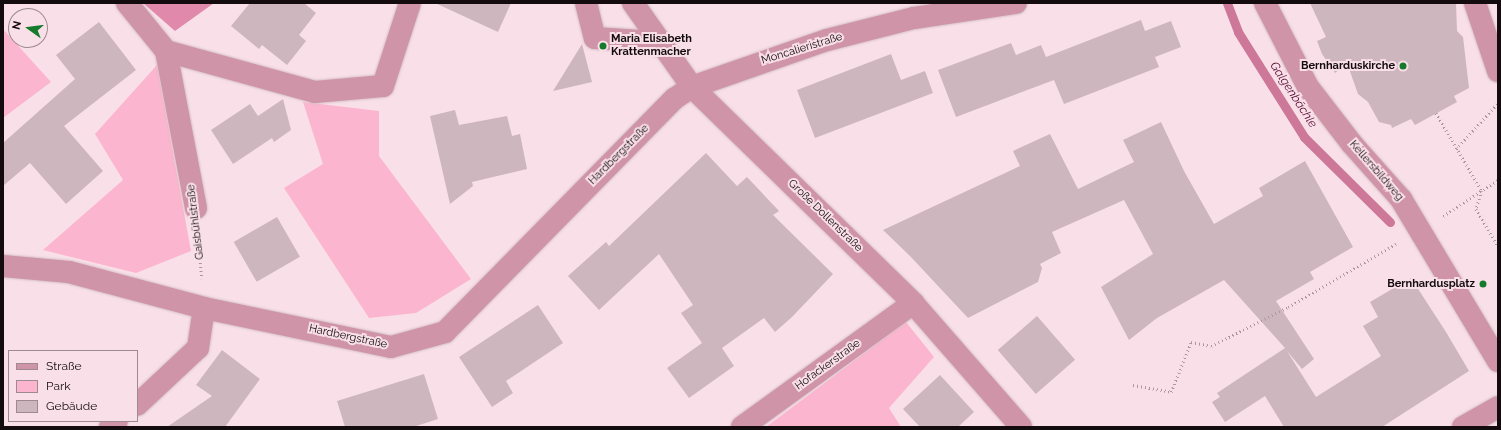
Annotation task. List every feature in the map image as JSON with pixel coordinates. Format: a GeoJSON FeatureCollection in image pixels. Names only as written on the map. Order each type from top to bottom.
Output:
{"type":"FeatureCollection","features":[{"type":"Feature","properties":{"kind":"street","name":"Gaisbühlstraße"},"geometry":{"type":"LineString","coordinates":[[127,3],[166,51],[196,208]]}},
{"type":"Feature","properties":{"kind":"street"},"geometry":{"type":"LineString","coordinates":[[166,51],[315,92],[383,86],[410,3]]}},
{"type":"Feature","properties":{"kind":"street"},"geometry":{"type":"LineString","coordinates":[[586,3],[595,38],[640,41],[662,46]]}},
{"type":"Feature","properties":{"kind":"street","name":"Große Dollenstraße"},"geometry":{"type":"LineString","coordinates":[[633,3],[692,87],[913,303],[1021,427]]}},
{"type":"Feature","properties":{"kind":"street","name":"Moncalieristraße"},"geometry":{"type":"LineString","coordinates":[[692,87],[914,10],[1016,3]]}},
{"type":"Feature","properties":{"kind":"street","name":"Kellersbildweg"},"geometry":{"type":"LineString","coordinates":[[1265,3],[1308,87],[1352,144],[1401,199],[1498,361]]}},
{"type":"Feature","properties":{"kind":"street"},"geometry":{"type":"LineString","coordinates":[[1475,3],[1498,71]]}},
{"type":"Feature","properties":{"kind":"street","name":"Hardbergstraße"},"geometry":{"type":"LineString","coordinates":[[3,266],[69,272],[204,308],[391,346],[445,332],[674,99],[692,87]]}},
{"type":"Feature","properties":{"kind":"street","name":"Hofackerstraße"},"geometry":{"type":"LineString","coordinates":[[742,427],[913,303]]}},
{"type":"Feature","properties":{"kind":"street"},"geometry":{"type":"LineString","coordinates":[[138,404],[198,348],[204,308]]}},
{"type":"Feature","properties":{"kind":"street"},"geometry":{"type":"LineString","coordinates":[[1463,427],[1498,407]]}},
{"type":"Feature","properties":{"kind":"path"},"geometry":{"type":"LineString","coordinates":[[1456,149],[1498,104]]}},
{"type":"Feature","properties":{"kind":"path"},"geometry":{"type":"LineString","coordinates":[[1436,113],[1482,191]]}},
{"type":"Feature","properties":{"kind":"path"},"geometry":{"type":"LineString","coordinates":[[1133,385],[1171,392],[1191,342],[1211,346],[1288,307],[1419,231],[1498,180]]}},
{"type":"Feature","properties":{"kind":"path"},"geometry":{"type":"LineString","coordinates":[[1482,191],[1476,209],[1498,246]]}},
{"type":"Feature","properties":{"kind":"path","name":"Gaisbühlstraße"},"geometry":{"type":"LineString","coordinates":[[196,208],[204,308]]}},
{"type":"Feature","properties":{"kind":"green space"},"geometry":{"type":"Polygon","coordinates":[[[3,29],[8,35],[8,48],[20,48],[51,82],[3,118],[3,29]]]}},
{"type":"Feature","properties":{"kind":"green space"},"geometry":{"type":"Polygon","coordinates":[[[157,65],[191,251],[136,273],[43,250],[123,180],[95,134],[157,65]]]}},
{"type":"Feature","properties":{"kind":"green space"},"geometry":{"type":"Polygon","coordinates":[[[303,102],[379,111],[379,156],[471,279],[416,313],[369,318],[284,188],[323,164],[303,102]]]}},
{"type":"Feature","properties":{"kind":"green space"},"geometry":{"type":"Polygon","coordinates":[[[906,322],[934,357],[889,408],[901,427],[766,427],[906,322]]]}},
{"type":"Feature","properties":{"kind":"shaded area"},"geometry":{"type":"Polygon","coordinates":[[[143,3],[214,3],[175,31],[143,3]]]}},
{"type":"Feature","properties":{"kind":"building"},"geometry":{"type":"Polygon","coordinates":[[[250,3],[304,3],[316,13],[299,35],[306,41],[287,65],[262,45],[259,49],[231,26],[250,3]]]}},
{"type":"Feature","properties":{"kind":"building"},"geometry":{"type":"Polygon","coordinates":[[[435,3],[511,3],[498,32],[435,3]]]}},
{"type":"Feature","properties":{"kind":"building","name":"Bernharduskirche"},"geometry":{"type":"Polygon","coordinates":[[[1310,3],[1456,3],[1457,31],[1463,37],[1469,88],[1454,96],[1457,102],[1415,125],[1411,119],[1392,128],[1391,125],[1379,122],[1368,102],[1358,94],[1347,63],[1335,73],[1322,54],[1317,41],[1326,37],[1310,3]]]}},
{"type":"Feature","properties":{"kind":"building"},"geometry":{"type":"Polygon","coordinates":[[[1141,20],[1145,31],[1171,21],[1181,47],[1155,57],[1159,67],[1064,104],[1054,80],[956,117],[938,70],[1011,43],[1016,55],[1041,45],[1046,57],[1141,20]]]}},
{"type":"Feature","properties":{"kind":"building"},"geometry":{"type":"Polygon","coordinates":[[[99,22],[136,70],[64,126],[103,171],[66,204],[30,163],[3,186],[3,143],[75,79],[56,55],[99,22]]]}},
{"type":"Feature","properties":{"kind":"building"},"geometry":{"type":"Polygon","coordinates":[[[582,44],[592,82],[553,91],[582,44]]]}},
{"type":"Feature","properties":{"kind":"building"},"geometry":{"type":"Polygon","coordinates":[[[891,54],[901,80],[925,71],[933,93],[815,138],[797,90],[891,54]]]}},
{"type":"Feature","properties":{"kind":"building"},"geometry":{"type":"Polygon","coordinates":[[[283,99],[291,130],[274,142],[272,138],[233,164],[211,130],[250,104],[258,116],[283,99]]]}},
{"type":"Feature","properties":{"kind":"building"},"geometry":{"type":"Polygon","coordinates":[[[455,110],[459,125],[507,116],[512,136],[520,134],[527,169],[472,182],[473,186],[450,204],[430,116],[455,110]]]}},
{"type":"Feature","properties":{"kind":"building"},"geometry":{"type":"Polygon","coordinates":[[[1161,122],[1184,171],[1214,224],[1263,196],[1259,188],[1305,161],[1353,247],[1310,272],[1314,279],[1276,301],[1314,359],[1302,369],[1287,351],[1316,397],[1381,356],[1363,326],[1378,317],[1370,302],[1411,278],[1469,371],[1382,427],[1284,427],[1265,396],[1225,422],[1212,402],[1220,397],[1217,393],[1285,348],[1224,280],[1157,318],[1129,340],[1101,287],[1153,254],[1124,200],[1052,232],[1061,253],[1040,264],[1042,268],[1038,282],[968,318],[910,256],[883,230],[1020,166],[1013,151],[1050,134],[1078,189],[1134,162],[1123,140],[1161,122]]]}},
{"type":"Feature","properties":{"kind":"building"},"geometry":{"type":"Polygon","coordinates":[[[706,153],[737,186],[747,177],[779,211],[773,215],[833,274],[792,317],[775,332],[764,318],[722,348],[734,366],[689,398],[667,368],[702,343],[681,313],[693,305],[659,254],[599,310],[568,276],[606,242],[609,246],[706,153]]]}},
{"type":"Feature","properties":{"kind":"building"},"geometry":{"type":"Polygon","coordinates":[[[277,217],[300,257],[257,282],[234,242],[277,217]]]}},
{"type":"Feature","properties":{"kind":"building"},"geometry":{"type":"Polygon","coordinates":[[[538,305],[563,343],[506,381],[513,393],[492,407],[459,357],[538,305]]]}},
{"type":"Feature","properties":{"kind":"building"},"geometry":{"type":"Polygon","coordinates":[[[1037,316],[1075,360],[1036,394],[998,350],[1037,316]]]}},
{"type":"Feature","properties":{"kind":"building"},"geometry":{"type":"Polygon","coordinates":[[[222,350],[260,379],[225,427],[167,427],[212,396],[196,385],[222,350]]]}},
{"type":"Feature","properties":{"kind":"building"},"geometry":{"type":"Polygon","coordinates":[[[424,374],[438,419],[413,427],[345,427],[337,401],[424,374]]]}},
{"type":"Feature","properties":{"kind":"building"},"geometry":{"type":"Polygon","coordinates":[[[940,375],[974,412],[958,427],[920,427],[903,409],[940,375]]]}},
{"type":"Feature","properties":{"kind":"waterway","name":"Galgenbächle"},"geometry":{"type":"LineString","coordinates":[[1227,3],[1238,32],[1304,137],[1390,222]]}},
{"type":"Feature","properties":{"kind":"place","name":"Maria Elisabeth Krattenmacher"},"geometry":{"type":"Point","coordinates":[603,46]}},
{"type":"Feature","properties":{"kind":"place","name":"Bernharduskirche"},"geometry":{"type":"Point","coordinates":[1403,66]}},
{"type":"Feature","properties":{"kind":"place","name":"Bernhardusplatz"},"geometry":{"type":"Point","coordinates":[1483,284]}}]}
